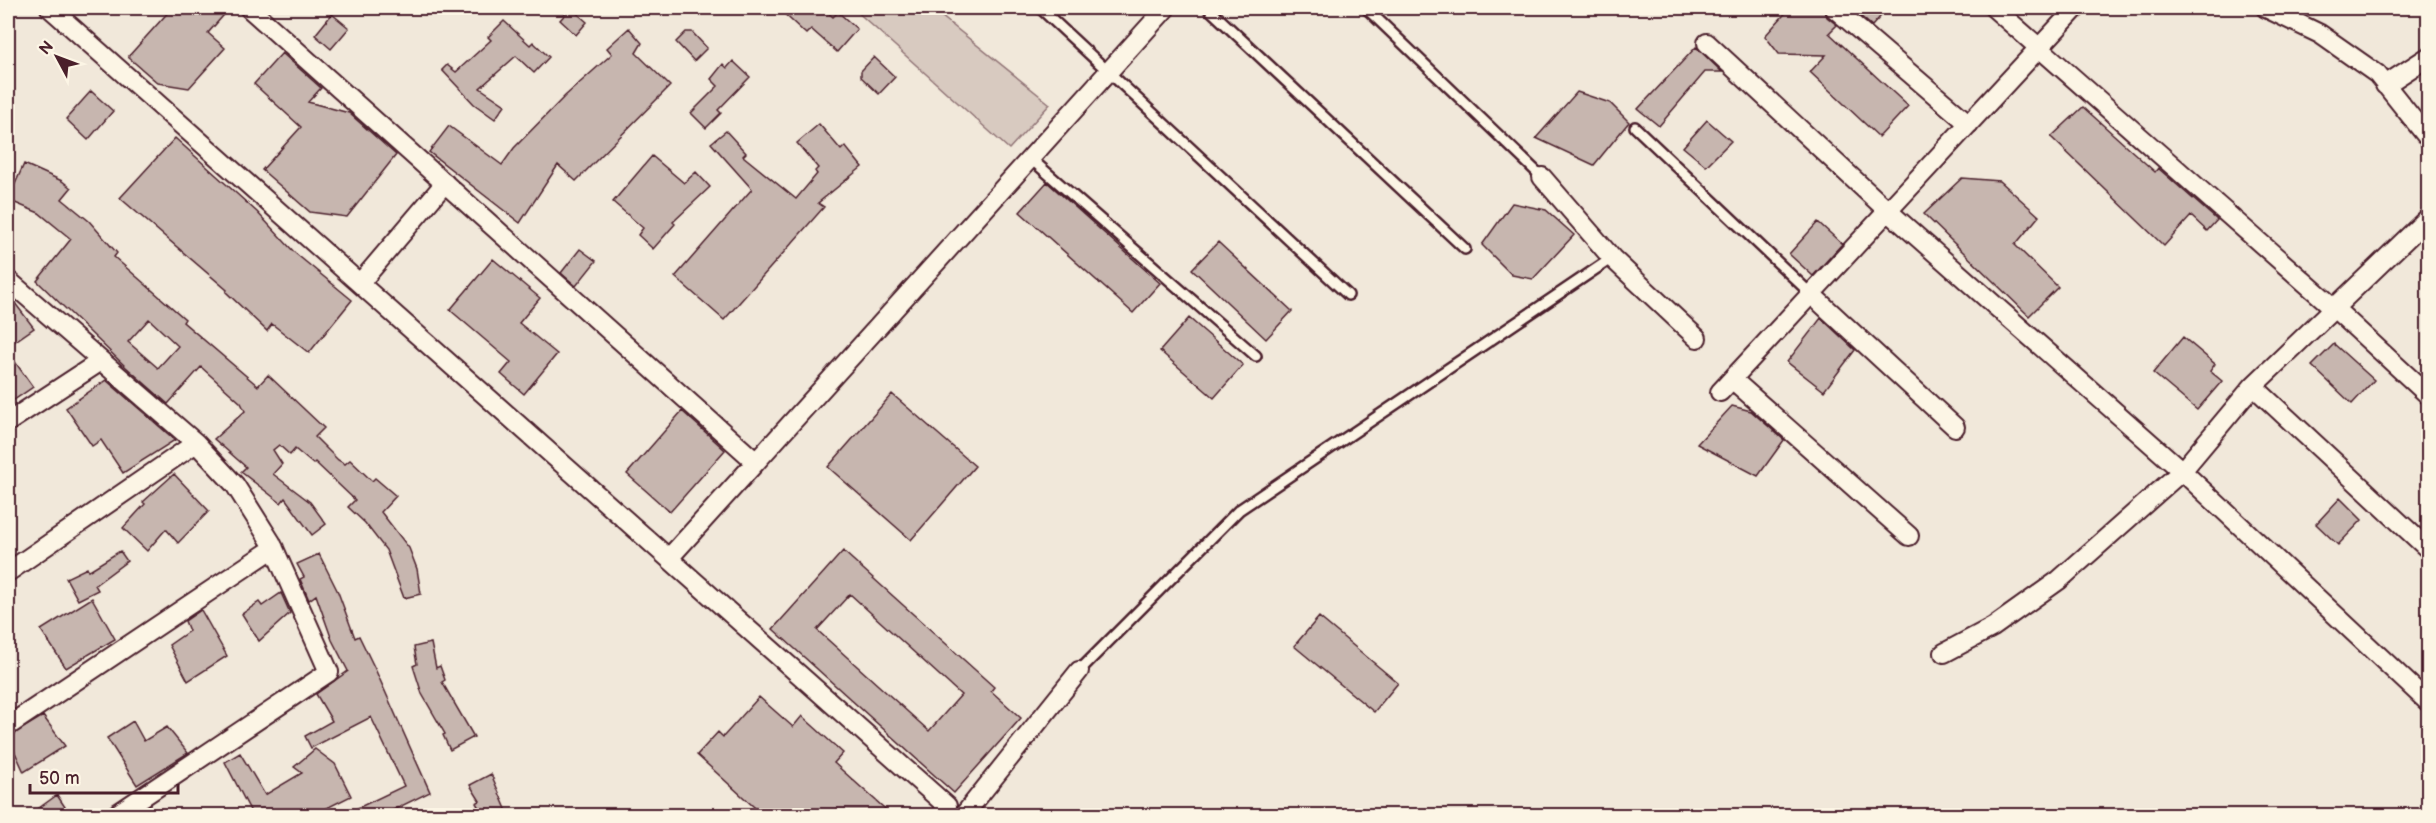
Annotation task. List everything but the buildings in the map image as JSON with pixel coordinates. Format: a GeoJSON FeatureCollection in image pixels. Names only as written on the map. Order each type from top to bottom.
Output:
{"type":"FeatureCollection","features":[{"type":"Feature","properties":{"kind":"street"},"geometry":{"type":"LineString","coordinates":[[50,8],[947,806]]}},
{"type":"Feature","properties":{"kind":"street"},"geometry":{"type":"LineString","coordinates":[[249,8],[756,462]]}},
{"type":"Feature","properties":{"kind":"street"},"geometry":{"type":"LineString","coordinates":[[669,558],[1166,8]]}},
{"type":"Feature","properties":{"kind":"street"},"geometry":{"type":"LineString","coordinates":[[1994,8],[2334,308],[2428,395]]}},
{"type":"Feature","properties":{"kind":"street"},"geometry":{"type":"LineString","coordinates":[[1909,536],[1726,386],[2076,8]]}},
{"type":"Feature","properties":{"kind":"street"},"geometry":{"type":"LineString","coordinates":[[2266,8],[2320,34],[2377,74],[2428,138]]}},
{"type":"Feature","properties":{"kind":"street"},"geometry":{"type":"LineString","coordinates":[[1835,9],[1969,124]]}},
{"type":"Feature","properties":{"kind":"street"},"geometry":{"type":"LineString","coordinates":[[1707,43],[1888,211],[2182,471],[2428,702]]}},
{"type":"Feature","properties":{"kind":"street"},"geometry":{"type":"LineString","coordinates":[[2385,85],[2428,57]]}},
{"type":"Feature","properties":{"kind":"street"},"geometry":{"type":"LineString","coordinates":[[1542,177],[1612,258],[1697,338]]}},
{"type":"Feature","properties":{"kind":"street"},"geometry":{"type":"LineString","coordinates":[[360,283],[445,183]]}},
{"type":"Feature","properties":{"kind":"street"},"geometry":{"type":"LineString","coordinates":[[1944,653],[1993,627],[2059,580],[2182,471],[2253,386],[2428,218]]}},
{"type":"Feature","properties":{"kind":"street"},"geometry":{"type":"LineString","coordinates":[[8,280],[196,442],[235,485],[274,548],[329,672],[114,816]]}},
{"type":"Feature","properties":{"kind":"street"},"geometry":{"type":"LineString","coordinates":[[1811,294],[1955,427]]}},
{"type":"Feature","properties":{"kind":"street"},"geometry":{"type":"LineString","coordinates":[[8,422],[101,361]]}},
{"type":"Feature","properties":{"kind":"street"},"geometry":{"type":"LineString","coordinates":[[2253,386],[2428,549]]}},
{"type":"Feature","properties":{"kind":"street"},"geometry":{"type":"LineString","coordinates":[[8,572],[196,442]]}},
{"type":"Feature","properties":{"kind":"street"},"geometry":{"type":"LineString","coordinates":[[8,726],[274,548]]}},
{"type":"Feature","properties":{"kind":"street"},"geometry":{"type":"LineString","coordinates":[[963,816],[1079,671]]}},
{"type":"Feature","properties":{"kind":"lane"},"geometry":{"type":"LineString","coordinates":[[1040,8],[1348,296]]}},
{"type":"Feature","properties":{"kind":"lane"},"geometry":{"type":"LineString","coordinates":[[1208,8],[1465,249]]}},
{"type":"Feature","properties":{"kind":"lane"},"geometry":{"type":"LineString","coordinates":[[1366,8],[1542,177]]}},
{"type":"Feature","properties":{"kind":"lane"},"geometry":{"type":"LineString","coordinates":[[1635,128],[1811,294]]}},
{"type":"Feature","properties":{"kind":"lane"},"geometry":{"type":"LineString","coordinates":[[1030,158],[1256,356]]}},
{"type":"Feature","properties":{"kind":"lane"},"geometry":{"type":"LineString","coordinates":[[1079,671],[1239,510],[1612,258]]}},
{"type":"Feature","properties":{"kind":"shaded area"},"geometry":{"type":"Polygon","coordinates":[[[853,8],[931,8],[1050,104],[1009,149],[853,8]]]}}]}
